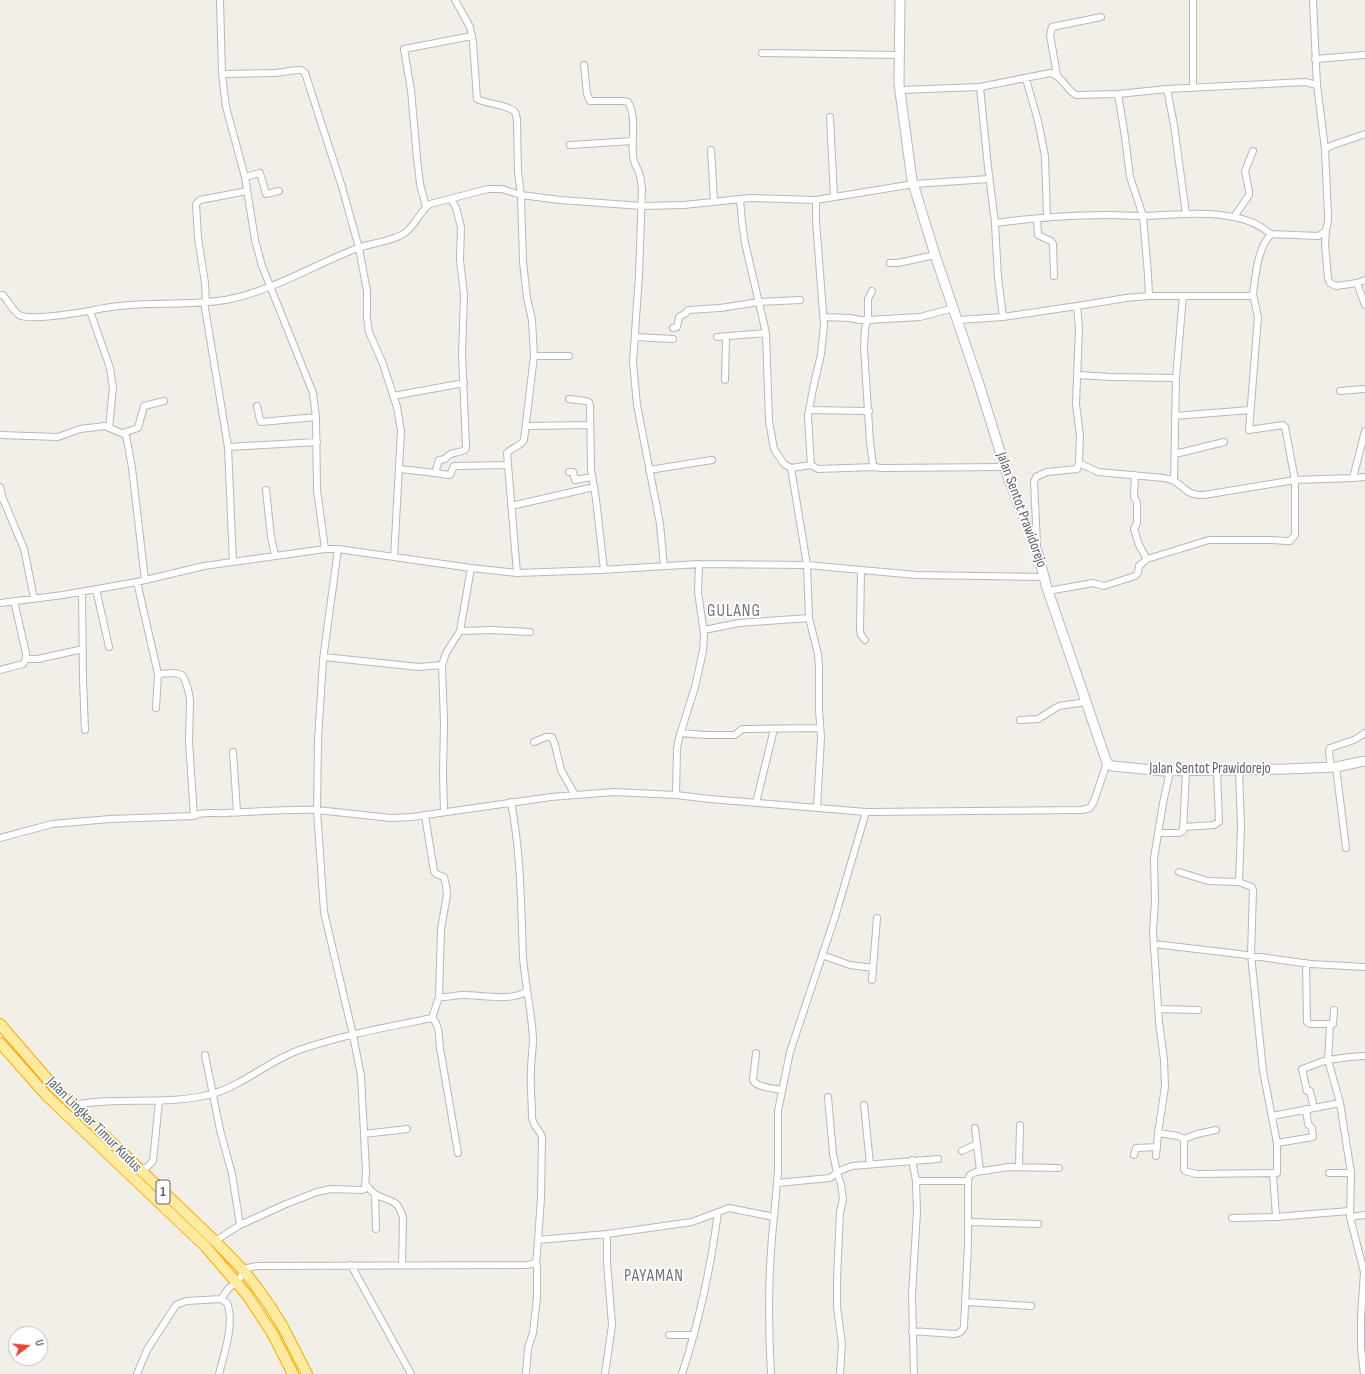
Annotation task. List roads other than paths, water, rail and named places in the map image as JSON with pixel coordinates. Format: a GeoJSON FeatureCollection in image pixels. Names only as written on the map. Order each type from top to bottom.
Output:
{"type":"FeatureCollection","features":[{"type":"Feature","properties":{"kind":"highway","name":"Jalan Lingkar Timur Kudus"},"geometry":{"type":"LineString","coordinates":[[0,1024],[56,1089],[215,1241],[244,1271],[258,1288],[283,1327],[307,1374]]}},
{"type":"Feature","properties":{"kind":"highway"},"geometry":{"type":"LineString","coordinates":[[0,1043],[8,1034]]}},
{"type":"Feature","properties":{"kind":"highway","name":"Jalan Lingkar Timur Kudus"},"geometry":{"type":"LineString","coordinates":[[0,1043],[47,1096],[206,1247],[237,1282],[272,1333],[293,1374]]}},
{"type":"Feature","properties":{"kind":"main road","name":"Jalan Sentot Prawidorejo"},"geometry":{"type":"LineString","coordinates":[[900,0],[900,90],[914,184],[935,255],[958,320],[1004,467],[1037,551],[1048,591],[1107,763],[1112,766],[1186,771],[1332,765],[1365,761]]}},
{"type":"Feature","properties":{"kind":"street"},"geometry":{"type":"LineString","coordinates":[[220,0],[222,74],[226,107],[245,177],[255,240],[262,266],[314,394],[317,442],[317,490],[325,549]]}},
{"type":"Feature","properties":{"kind":"street"},"geometry":{"type":"LineString","coordinates":[[455,0],[470,27],[477,99],[509,108],[514,112],[517,119],[518,172],[521,195],[523,262],[527,298],[532,320],[534,356],[524,440],[521,444],[511,449],[507,453],[518,573]]}},
{"type":"Feature","properties":{"kind":"street"},"geometry":{"type":"LineString","coordinates":[[1193,0],[1193,88]]}},
{"type":"Feature","properties":{"kind":"street"},"geometry":{"type":"LineString","coordinates":[[1313,0],[1314,59],[1325,149],[1328,216],[1325,244],[1328,278],[1330,283],[1336,286],[1357,283],[1365,280]]}},
{"type":"Feature","properties":{"kind":"street"},"geometry":{"type":"LineString","coordinates":[[1057,76],[1050,35],[1052,27],[1101,17]]}},
{"type":"Feature","properties":{"kind":"street"},"geometry":{"type":"LineString","coordinates":[[426,207],[420,184],[411,90],[404,49],[472,36]]}},
{"type":"Feature","properties":{"kind":"street"},"geometry":{"type":"LineString","coordinates":[[762,53],[899,55]]}},
{"type":"Feature","properties":{"kind":"street"},"geometry":{"type":"LineString","coordinates":[[1314,59],[1365,55]]}},
{"type":"Feature","properties":{"kind":"street"},"geometry":{"type":"LineString","coordinates":[[584,65],[587,94],[590,101],[628,102],[632,108],[632,154],[634,164],[641,176],[642,206],[633,362],[637,405],[660,524],[664,566]]}},
{"type":"Feature","properties":{"kind":"street"},"geometry":{"type":"LineString","coordinates":[[222,74],[276,73],[297,70],[301,70],[305,73],[342,187],[359,248],[367,291],[367,318],[369,332],[383,364],[393,396],[401,431],[394,557]]}},
{"type":"Feature","properties":{"kind":"street"},"geometry":{"type":"LineString","coordinates":[[900,90],[980,87],[1050,73],[1054,73],[1070,92],[1076,95],[1118,94],[1168,89],[1305,82],[1317,85]]}},
{"type":"Feature","properties":{"kind":"street"},"geometry":{"type":"LineString","coordinates":[[1026,79],[1038,121],[1045,156],[1047,218]]}},
{"type":"Feature","properties":{"kind":"street"},"geometry":{"type":"LineString","coordinates":[[980,87],[995,223],[998,278],[1003,317]]}},
{"type":"Feature","properties":{"kind":"street"},"geometry":{"type":"LineString","coordinates":[[1168,89],[1176,132],[1186,214]]}},
{"type":"Feature","properties":{"kind":"street"},"geometry":{"type":"LineString","coordinates":[[1118,94],[1130,177],[1143,216],[1149,296]]}},
{"type":"Feature","properties":{"kind":"street"},"geometry":{"type":"LineString","coordinates":[[830,117],[834,197]]}},
{"type":"Feature","properties":{"kind":"street"},"geometry":{"type":"LineString","coordinates":[[1325,149],[1332,145],[1365,134]]}},
{"type":"Feature","properties":{"kind":"street"},"geometry":{"type":"LineString","coordinates":[[570,146],[633,141]]}},
{"type":"Feature","properties":{"kind":"street"},"geometry":{"type":"LineString","coordinates":[[711,150],[714,201]]}},
{"type":"Feature","properties":{"kind":"street"},"geometry":{"type":"LineString","coordinates":[[1234,217],[1249,195],[1245,171],[1253,151]]}},
{"type":"Feature","properties":{"kind":"street"},"geometry":{"type":"LineString","coordinates":[[245,177],[260,173],[266,194],[279,191]]}},
{"type":"Feature","properties":{"kind":"street"},"geometry":{"type":"LineString","coordinates":[[0,295],[3,295],[18,314],[25,316],[54,316],[99,309],[205,302],[227,299],[271,286],[359,248],[399,236],[406,232],[416,222],[426,207],[430,204],[488,189],[502,189],[521,195],[560,200],[642,206],[684,205],[740,199],[816,200],[914,184],[989,179]]}},
{"type":"Feature","properties":{"kind":"street"},"geometry":{"type":"LineString","coordinates":[[233,562],[228,447],[205,302],[205,283],[198,238],[196,204],[200,200],[247,191]]}},
{"type":"Feature","properties":{"kind":"street"},"geometry":{"type":"LineString","coordinates":[[435,473],[439,460],[446,458],[451,453],[465,450],[462,355],[464,295],[460,260],[461,228],[456,208],[451,199]]}},
{"type":"Feature","properties":{"kind":"street"},"geometry":{"type":"LineString","coordinates":[[740,199],[742,222],[766,334],[770,428],[774,449],[784,464],[791,468],[811,465],[818,468],[1004,467]]}},
{"type":"Feature","properties":{"kind":"street"},"geometry":{"type":"LineString","coordinates":[[811,465],[808,416],[821,354],[824,325],[816,221],[816,200]]}},
{"type":"Feature","properties":{"kind":"street"},"geometry":{"type":"LineString","coordinates":[[995,223],[1047,218],[1107,215],[1143,216],[1214,214],[1234,217],[1262,227],[1271,234],[1318,236],[1323,234],[1326,230]]}},
{"type":"Feature","properties":{"kind":"street"},"geometry":{"type":"LineString","coordinates":[[1037,219],[1038,235],[1051,241],[1053,244],[1054,276]]}},
{"type":"Feature","properties":{"kind":"street"},"geometry":{"type":"LineString","coordinates":[[1048,591],[1093,583],[1104,586],[1135,576],[1138,573],[1139,566],[1147,559],[1209,540],[1290,541],[1295,535],[1295,480],[1285,427],[1283,425],[1249,430],[1258,317],[1254,294],[1257,265],[1265,242],[1271,234]]}},
{"type":"Feature","properties":{"kind":"street"},"geometry":{"type":"LineString","coordinates":[[890,263],[898,263],[935,255]]}},
{"type":"Feature","properties":{"kind":"street"},"geometry":{"type":"LineString","coordinates":[[1357,283],[1365,305]]}},
{"type":"Feature","properties":{"kind":"street"},"geometry":{"type":"LineString","coordinates":[[872,291],[868,299],[868,320],[865,328],[864,348],[872,462],[875,467]]}},
{"type":"Feature","properties":{"kind":"street"},"geometry":{"type":"LineString","coordinates":[[958,320],[1003,317],[1126,298],[1149,296],[1248,297],[1254,294]]}},
{"type":"Feature","properties":{"kind":"street"},"geometry":{"type":"LineString","coordinates":[[1174,481],[1176,378],[1183,296]]}},
{"type":"Feature","properties":{"kind":"street"},"geometry":{"type":"LineString","coordinates":[[673,328],[677,327],[679,317],[688,310],[720,308],[759,302],[800,300]]}},
{"type":"Feature","properties":{"kind":"street"},"geometry":{"type":"LineString","coordinates":[[1037,551],[1034,482],[1036,476],[1047,472],[1077,469],[1079,463],[1080,436],[1076,404],[1079,328],[1077,306]]}},
{"type":"Feature","properties":{"kind":"street"},"geometry":{"type":"LineString","coordinates":[[824,317],[868,320],[920,317],[954,308]]}},
{"type":"Feature","properties":{"kind":"street"},"geometry":{"type":"LineString","coordinates":[[90,311],[110,368],[113,388],[109,428]]}},
{"type":"Feature","properties":{"kind":"street"},"geometry":{"type":"LineString","coordinates":[[717,337],[766,334]]}},
{"type":"Feature","properties":{"kind":"street"},"geometry":{"type":"LineString","coordinates":[[725,380],[726,336]]}},
{"type":"Feature","properties":{"kind":"street"},"geometry":{"type":"LineString","coordinates":[[635,337],[673,340]]}},
{"type":"Feature","properties":{"kind":"street"},"geometry":{"type":"LineString","coordinates":[[534,356],[569,356]]}},
{"type":"Feature","properties":{"kind":"street"},"geometry":{"type":"LineString","coordinates":[[1078,375],[1111,378],[1176,378]]}},
{"type":"Feature","properties":{"kind":"street"},"geometry":{"type":"LineString","coordinates":[[393,396],[464,383]]}},
{"type":"Feature","properties":{"kind":"street"},"geometry":{"type":"LineString","coordinates":[[1340,391],[1365,389]]}},
{"type":"Feature","properties":{"kind":"street"},"geometry":{"type":"LineString","coordinates":[[569,399],[586,400],[589,402],[591,469],[604,570]]}},
{"type":"Feature","properties":{"kind":"street"},"geometry":{"type":"LineString","coordinates":[[123,433],[138,428],[144,406],[164,401]]}},
{"type":"Feature","properties":{"kind":"street"},"geometry":{"type":"LineString","coordinates":[[257,406],[261,422],[316,416]]}},
{"type":"Feature","properties":{"kind":"street"},"geometry":{"type":"LineString","coordinates":[[809,410],[868,411]]}},
{"type":"Feature","properties":{"kind":"street"},"geometry":{"type":"LineString","coordinates":[[1175,416],[1250,410]]}},
{"type":"Feature","properties":{"kind":"street"},"geometry":{"type":"LineString","coordinates":[[526,426],[590,425]]}},
{"type":"Feature","properties":{"kind":"street"},"geometry":{"type":"LineString","coordinates":[[0,435],[58,437],[87,428],[105,426],[123,433],[127,438],[132,468],[145,580]]}},
{"type":"Feature","properties":{"kind":"street"},"geometry":{"type":"LineString","coordinates":[[1353,478],[1365,431]]}},
{"type":"Feature","properties":{"kind":"street"},"geometry":{"type":"LineString","coordinates":[[228,447],[317,442]]}},
{"type":"Feature","properties":{"kind":"street"},"geometry":{"type":"LineString","coordinates":[[1175,454],[1224,442]]}},
{"type":"Feature","properties":{"kind":"street"},"geometry":{"type":"LineString","coordinates":[[649,470],[712,460]]}},
{"type":"Feature","properties":{"kind":"street"},"geometry":{"type":"LineString","coordinates":[[1079,463],[1098,472],[1164,478],[1174,481],[1194,495],[1204,495],[1295,480],[1365,477]]}},
{"type":"Feature","properties":{"kind":"street"},"geometry":{"type":"LineString","coordinates":[[400,470],[450,475],[454,466],[508,465]]}},
{"type":"Feature","properties":{"kind":"street"},"geometry":{"type":"LineString","coordinates":[[791,468],[807,565],[809,618],[820,668],[820,758],[817,808]]}},
{"type":"Feature","properties":{"kind":"street"},"geometry":{"type":"LineString","coordinates":[[569,472],[573,472],[575,480],[592,477]]}},
{"type":"Feature","properties":{"kind":"street"},"geometry":{"type":"LineString","coordinates":[[1135,475],[1134,497],[1137,502],[1137,523],[1134,529],[1139,545],[1147,559]]}},
{"type":"Feature","properties":{"kind":"street"},"geometry":{"type":"LineString","coordinates":[[0,487],[3,499],[24,549],[34,598]]}},
{"type":"Feature","properties":{"kind":"street"},"geometry":{"type":"LineString","coordinates":[[511,506],[594,487]]}},
{"type":"Feature","properties":{"kind":"street"},"geometry":{"type":"LineString","coordinates":[[266,490],[271,537],[275,556]]}},
{"type":"Feature","properties":{"kind":"street"},"geometry":{"type":"LineString","coordinates":[[0,603],[82,592],[137,582],[204,566],[325,549],[338,549],[471,568],[518,573],[604,570],[699,564],[807,565],[916,575],[1045,577]]}},
{"type":"Feature","properties":{"kind":"street"},"geometry":{"type":"LineString","coordinates":[[215,1241],[240,1225],[317,1192],[331,1189],[362,1190],[365,1189],[366,1185],[361,1076],[353,1035],[324,912],[317,810],[318,740],[324,657],[338,549]]}},
{"type":"Feature","properties":{"kind":"street"},"geometry":{"type":"LineString","coordinates":[[676,795],[676,760],[680,733],[695,686],[703,650],[704,630],[698,592],[699,564]]}},
{"type":"Feature","properties":{"kind":"street"},"geometry":{"type":"LineString","coordinates":[[444,812],[444,723],[442,665],[446,653],[460,631],[471,568]]}},
{"type":"Feature","properties":{"kind":"street"},"geometry":{"type":"LineString","coordinates":[[861,570],[860,630],[861,635],[865,640]]}},
{"type":"Feature","properties":{"kind":"street"},"geometry":{"type":"LineString","coordinates":[[137,582],[158,674],[156,708]]}},
{"type":"Feature","properties":{"kind":"street"},"geometry":{"type":"LineString","coordinates":[[96,589],[109,648]]}},
{"type":"Feature","properties":{"kind":"street"},"geometry":{"type":"LineString","coordinates":[[82,592],[82,649],[85,730]]}},
{"type":"Feature","properties":{"kind":"street"},"geometry":{"type":"LineString","coordinates":[[0,670],[23,664],[26,659],[26,653],[14,601]]}},
{"type":"Feature","properties":{"kind":"street"},"geometry":{"type":"LineString","coordinates":[[704,630],[739,623],[809,618]]}},
{"type":"Feature","properties":{"kind":"street"},"geometry":{"type":"LineString","coordinates":[[460,631],[491,630],[530,632]]}},
{"type":"Feature","properties":{"kind":"street"},"geometry":{"type":"LineString","coordinates":[[26,659],[38,659],[82,649]]}},
{"type":"Feature","properties":{"kind":"street"},"geometry":{"type":"LineString","coordinates":[[324,657],[418,667],[442,665]]}},
{"type":"Feature","properties":{"kind":"street"},"geometry":{"type":"LineString","coordinates":[[158,674],[175,673],[182,675],[189,693],[189,742],[194,816]]}},
{"type":"Feature","properties":{"kind":"street"},"geometry":{"type":"LineString","coordinates":[[1020,720],[1038,719],[1060,706],[1086,702]]}},
{"type":"Feature","properties":{"kind":"street"},"geometry":{"type":"LineString","coordinates":[[680,733],[735,735],[742,729],[820,728]]}},
{"type":"Feature","properties":{"kind":"street"},"geometry":{"type":"LineString","coordinates":[[756,803],[774,729]]}},
{"type":"Feature","properties":{"kind":"street"},"geometry":{"type":"LineString","coordinates":[[1346,848],[1329,752],[1330,748],[1354,740],[1365,733]]}},
{"type":"Feature","properties":{"kind":"street"},"geometry":{"type":"LineString","coordinates":[[534,742],[546,737],[552,737],[561,770],[575,795]]}},
{"type":"Feature","properties":{"kind":"street"},"geometry":{"type":"LineString","coordinates":[[233,752],[237,812]]}},
{"type":"Feature","properties":{"kind":"street"},"geometry":{"type":"LineString","coordinates":[[0,838],[52,824],[110,819],[194,816],[198,814],[282,810],[317,810],[391,818],[425,816],[511,802],[614,792],[676,795],[866,812],[1082,810],[1090,808],[1094,801],[1107,763]]}},
{"type":"Feature","properties":{"kind":"street"},"geometry":{"type":"LineString","coordinates":[[1183,827],[1214,825],[1219,822],[1217,770]]}},
{"type":"Feature","properties":{"kind":"street"},"geometry":{"type":"LineString","coordinates":[[1239,770],[1241,826],[1239,882]]}},
{"type":"Feature","properties":{"kind":"street"},"geometry":{"type":"LineString","coordinates":[[1156,1156],[1165,1087],[1154,944],[1154,858],[1170,771]]}},
{"type":"Feature","properties":{"kind":"street"},"geometry":{"type":"LineString","coordinates":[[1158,833],[1179,833],[1183,830],[1186,771]]}},
{"type":"Feature","properties":{"kind":"street"},"geometry":{"type":"LineString","coordinates":[[511,802],[519,858],[524,970],[531,1013],[533,1040],[531,1070],[532,1118],[533,1125],[542,1137],[541,1198],[536,1263],[537,1297],[533,1333],[528,1348],[526,1374]]}},
{"type":"Feature","properties":{"kind":"street"},"geometry":{"type":"LineString","coordinates":[[771,1374],[768,1318],[770,1250],[778,1171],[778,1110],[790,1052],[822,955],[866,812]]}},
{"type":"Feature","properties":{"kind":"street"},"geometry":{"type":"LineString","coordinates":[[425,816],[434,871],[436,874],[444,877],[446,885],[446,906],[441,929],[439,997],[432,1018]]}},
{"type":"Feature","properties":{"kind":"street"},"geometry":{"type":"LineString","coordinates":[[1179,872],[1208,881],[1239,882],[1252,887],[1253,890],[1251,956],[1263,1071],[1277,1143],[1277,1173],[1196,1174],[1185,1171],[1184,1139]]}},
{"type":"Feature","properties":{"kind":"street"},"geometry":{"type":"LineString","coordinates":[[872,980],[877,918]]}},
{"type":"Feature","properties":{"kind":"street"},"geometry":{"type":"LineString","coordinates":[[1154,944],[1306,963],[1365,967]]}},
{"type":"Feature","properties":{"kind":"street"},"geometry":{"type":"LineString","coordinates":[[822,955],[850,965],[873,968]]}},
{"type":"Feature","properties":{"kind":"street"},"geometry":{"type":"LineString","coordinates":[[1306,963],[1307,1022],[1310,1024],[1333,1024],[1334,1010]]}},
{"type":"Feature","properties":{"kind":"street"},"geometry":{"type":"LineString","coordinates":[[439,997],[450,998],[466,995],[509,997],[522,995],[527,991]]}},
{"type":"Feature","properties":{"kind":"street"},"geometry":{"type":"LineString","coordinates":[[1158,1009],[1198,1010]]}},
{"type":"Feature","properties":{"kind":"street"},"geometry":{"type":"LineString","coordinates":[[74,1106],[90,1102],[118,1100],[159,1101],[190,1098],[212,1093],[248,1078],[298,1051],[353,1035],[432,1018]]}},
{"type":"Feature","properties":{"kind":"street"},"geometry":{"type":"LineString","coordinates":[[432,1018],[436,1021],[458,1153]]}},
{"type":"Feature","properties":{"kind":"street"},"geometry":{"type":"LineString","coordinates":[[1330,1024],[1328,1060],[1340,1103],[1351,1173],[1350,1214],[1364,1272],[1361,1318],[1364,1374]]}},
{"type":"Feature","properties":{"kind":"street"},"geometry":{"type":"LineString","coordinates":[[756,1053],[754,1083],[782,1090]]}},
{"type":"Feature","properties":{"kind":"street"},"geometry":{"type":"LineString","coordinates":[[205,1054],[212,1093],[232,1174],[240,1225]]}},
{"type":"Feature","properties":{"kind":"street"},"geometry":{"type":"LineString","coordinates":[[1314,1108],[1310,1091],[1307,1092],[1302,1069],[1315,1066],[1318,1063],[1328,1060],[1365,1056]]}},
{"type":"Feature","properties":{"kind":"street"},"geometry":{"type":"LineString","coordinates":[[828,1097],[833,1154],[841,1184],[843,1199],[840,1212],[837,1272],[837,1307],[842,1344],[840,1374]]}},
{"type":"Feature","properties":{"kind":"street"},"geometry":{"type":"LineString","coordinates":[[138,1169],[146,1168],[153,1161],[159,1101]]}},
{"type":"Feature","properties":{"kind":"street"},"geometry":{"type":"LineString","coordinates":[[1272,1116],[1340,1103]]}},
{"type":"Feature","properties":{"kind":"street"},"geometry":{"type":"LineString","coordinates":[[864,1105],[870,1164]]}},
{"type":"Feature","properties":{"kind":"street"},"geometry":{"type":"LineString","coordinates":[[1277,1143],[1313,1137],[1312,1128],[1308,1124],[1306,1109]]}},
{"type":"Feature","properties":{"kind":"street"},"geometry":{"type":"LineString","coordinates":[[1019,1167],[1020,1125]]}},
{"type":"Feature","properties":{"kind":"street"},"geometry":{"type":"LineString","coordinates":[[975,1128],[980,1171]]}},
{"type":"Feature","properties":{"kind":"street"},"geometry":{"type":"LineString","coordinates":[[364,1134],[407,1129]]}},
{"type":"Feature","properties":{"kind":"street"},"geometry":{"type":"LineString","coordinates":[[1158,1133],[1178,1136],[1184,1139],[1197,1134],[1216,1130]]}},
{"type":"Feature","properties":{"kind":"street"},"geometry":{"type":"LineString","coordinates":[[962,1151],[977,1144]]}},
{"type":"Feature","properties":{"kind":"street"},"geometry":{"type":"LineString","coordinates":[[1134,1155],[1136,1148],[1157,1147]]}},
{"type":"Feature","properties":{"kind":"street"},"geometry":{"type":"LineString","coordinates":[[777,1184],[830,1178],[852,1166],[938,1158]]}},
{"type":"Feature","properties":{"kind":"street"},"geometry":{"type":"LineString","coordinates":[[912,1160],[916,1181],[917,1212],[912,1295],[914,1374]]}},
{"type":"Feature","properties":{"kind":"street"},"geometry":{"type":"LineString","coordinates":[[912,1331],[959,1334],[963,1330],[966,1302],[968,1176],[971,1173],[980,1171],[1019,1167],[1059,1168]]}},
{"type":"Feature","properties":{"kind":"street"},"geometry":{"type":"LineString","coordinates":[[1273,1173],[1276,1217]]}},
{"type":"Feature","properties":{"kind":"street"},"geometry":{"type":"LineString","coordinates":[[1330,1173],[1351,1173]]}},
{"type":"Feature","properties":{"kind":"street"},"geometry":{"type":"LineString","coordinates":[[916,1181],[968,1181]]}},
{"type":"Feature","properties":{"kind":"street"},"geometry":{"type":"LineString","coordinates":[[366,1185],[375,1194],[394,1202],[401,1212],[403,1218],[402,1265]]}},
{"type":"Feature","properties":{"kind":"street"},"geometry":{"type":"LineString","coordinates":[[375,1194],[376,1229]]}},
{"type":"Feature","properties":{"kind":"street"},"geometry":{"type":"LineString","coordinates":[[538,1240],[607,1234],[692,1222],[728,1208],[774,1217]]}},
{"type":"Feature","properties":{"kind":"street"},"geometry":{"type":"LineString","coordinates":[[682,1374],[694,1335],[713,1247],[718,1212]]}},
{"type":"Feature","properties":{"kind":"street"},"geometry":{"type":"LineString","coordinates":[[1232,1218],[1350,1214],[1365,1215]]}},
{"type":"Feature","properties":{"kind":"street"},"geometry":{"type":"LineString","coordinates":[[968,1222],[1038,1224]]}},
{"type":"Feature","properties":{"kind":"street"},"geometry":{"type":"LineString","coordinates":[[605,1374],[612,1325],[607,1262],[607,1234]]}},
{"type":"Feature","properties":{"kind":"street"},"geometry":{"type":"LineString","coordinates":[[221,1299],[228,1289],[237,1282],[247,1268],[257,1266],[351,1264],[527,1265],[536,1263]]}},
{"type":"Feature","properties":{"kind":"street"},"geometry":{"type":"LineString","coordinates":[[351,1264],[411,1374]]}},
{"type":"Feature","properties":{"kind":"street"},"geometry":{"type":"LineString","coordinates":[[227,1271],[228,1289]]}},
{"type":"Feature","properties":{"kind":"street"},"geometry":{"type":"LineString","coordinates":[[138,1374],[147,1350],[176,1305],[186,1301],[221,1299],[227,1303],[230,1317],[228,1338],[219,1374]]}},
{"type":"Feature","properties":{"kind":"street"},"geometry":{"type":"LineString","coordinates":[[966,1302],[1031,1306]]}},
{"type":"Feature","properties":{"kind":"street"},"geometry":{"type":"LineString","coordinates":[[669,1335],[694,1335]]}},
{"type":"Feature","properties":{"kind":"district","name":"GULANG"},"geometry":{"type":"Point","coordinates":[734,612]}},
{"type":"Feature","properties":{"kind":"district","name":"PAYAMAN"},"geometry":{"type":"Point","coordinates":[654,1277]}}]}
